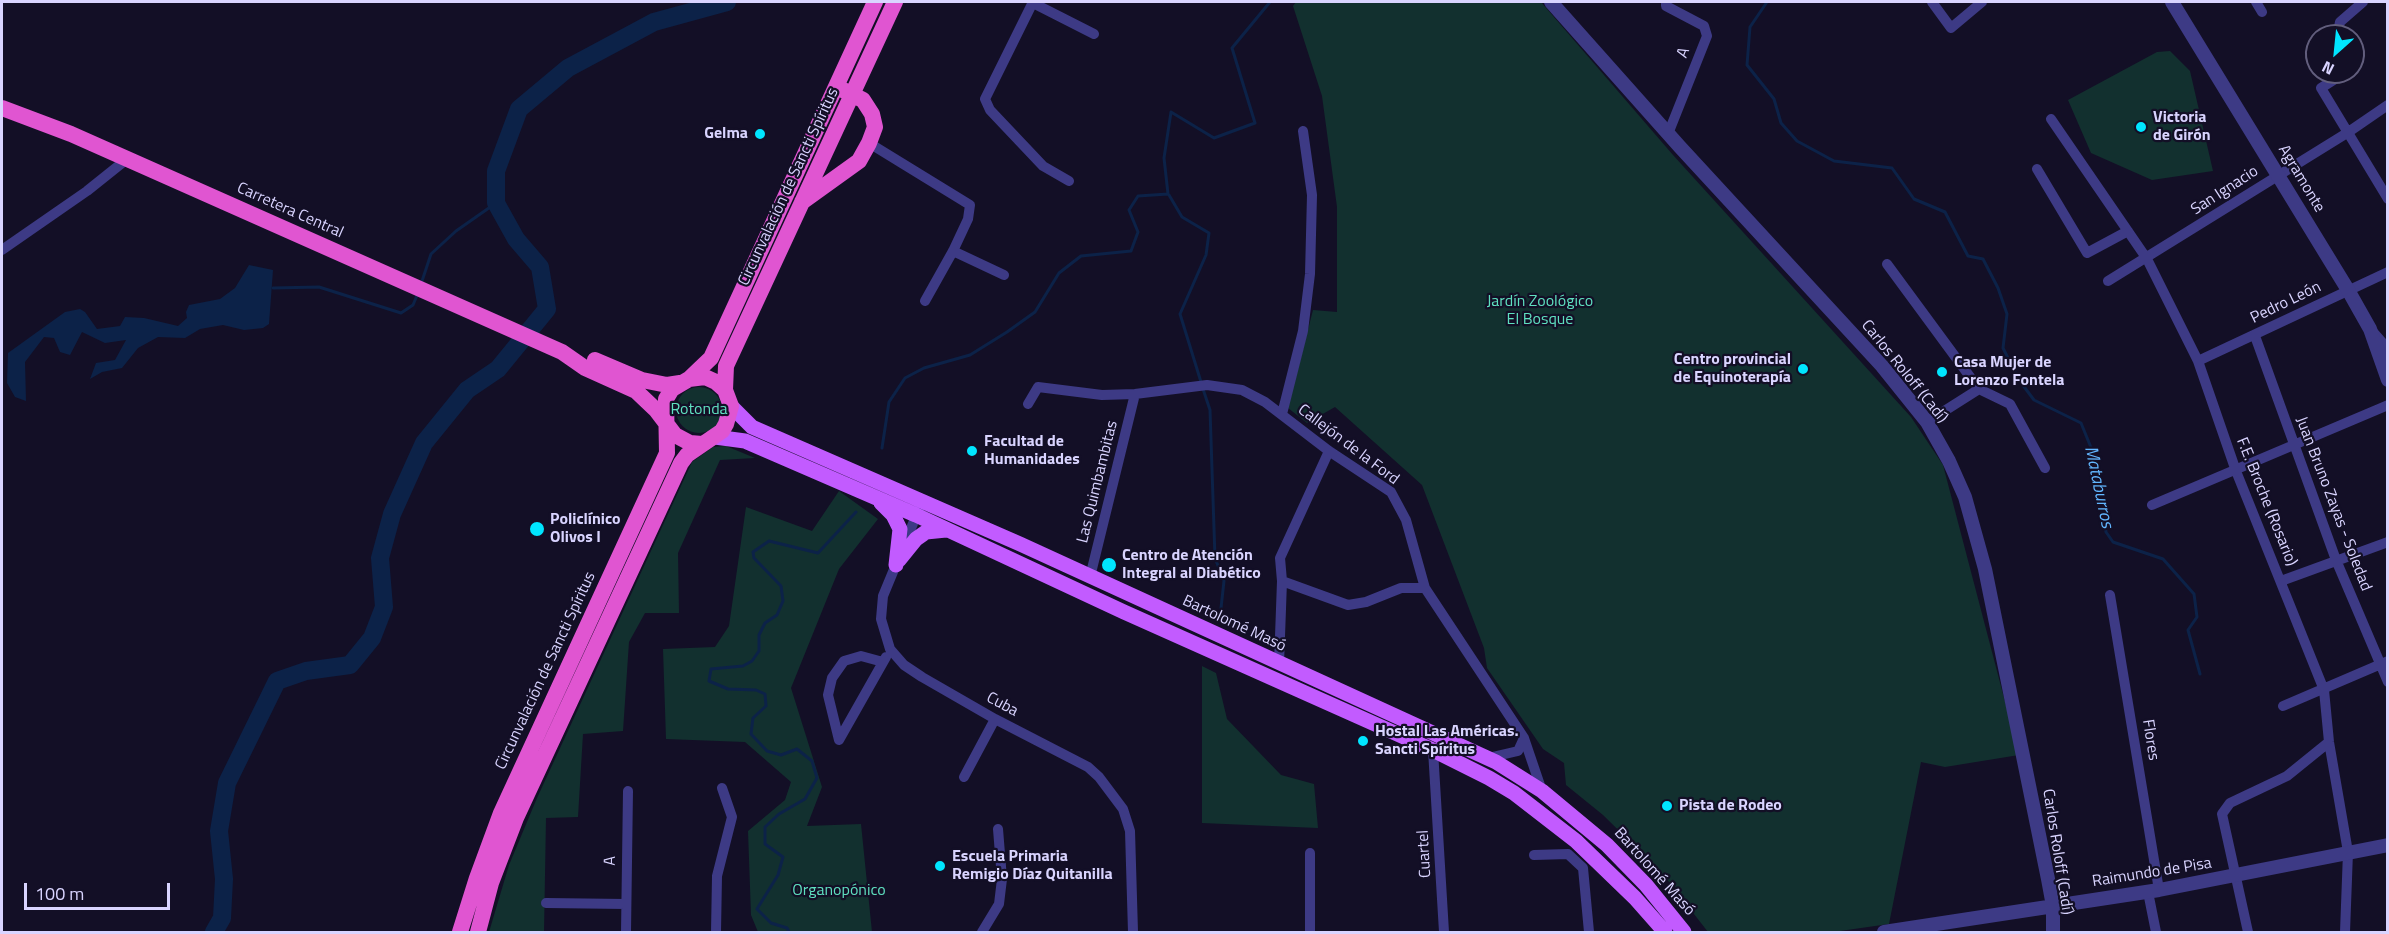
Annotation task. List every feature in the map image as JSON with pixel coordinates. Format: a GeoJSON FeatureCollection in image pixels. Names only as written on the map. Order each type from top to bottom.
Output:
{"type":"FeatureCollection","features":[{"type":"Feature","properties":{"kind":"highway","name":"Circunvalación de Sancti Spíritus"},"geometry":{"type":"LineString","coordinates":[[685,381],[711,358],[875,2]]}},
{"type":"Feature","properties":{"kind":"highway","name":"Circunvalación de Sancti Spíritus"},"geometry":{"type":"LineString","coordinates":[[728,398],[726,366],[895,2]]}},
{"type":"Feature","properties":{"kind":"highway"},"geometry":{"type":"LineString","coordinates":[[802,202],[859,161],[870,143],[875,127],[872,114],[863,100],[836,86]]}},
{"type":"Feature","properties":{"kind":"highway","name":"Carretera Central"},"geometry":{"type":"LineString","coordinates":[[2,108],[127,159],[562,352]]}},
{"type":"Feature","properties":{"kind":"highway"},"geometry":{"type":"LineString","coordinates":[[748,276],[767,277]]}},
{"type":"Feature","properties":{"kind":"highway"},"geometry":{"type":"LineString","coordinates":[[478,933],[491,883],[516,818],[681,463],[726,424],[728,398],[705,378],[667,385],[642,380],[588,358],[562,352]]}},
{"type":"Feature","properties":{"kind":"highway"},"geometry":{"type":"LineString","coordinates":[[562,352],[585,368],[636,391],[682,440],[708,440]]}},
{"type":"Feature","properties":{"kind":"highway"},"geometry":{"type":"LineString","coordinates":[[669,427],[665,407],[666,399],[685,381]]}},
{"type":"Feature","properties":{"kind":"highway","name":"Circunvalación de Sancti Spíritus"},"geometry":{"type":"LineString","coordinates":[[460,933],[501,813],[667,453],[669,427]]}},
{"type":"Feature","properties":{"kind":"main road","name":"Bartolomé Masó"},"geometry":{"type":"LineString","coordinates":[[728,398],[752,427],[919,508],[1090,577],[1487,758],[1542,791],[1608,845],[1684,930]]}},
{"type":"Feature","properties":{"kind":"main road","name":"Bartolomé Masó"},"geometry":{"type":"LineString","coordinates":[[708,440],[745,441],[866,493],[919,508],[951,531],[1124,612],[1453,760],[1514,793],[1547,817],[1635,898],[1665,933]]}},
{"type":"Feature","properties":{"kind":"main road"},"geometry":{"type":"LineString","coordinates":[[866,493],[893,515],[900,529],[896,565]]}},
{"type":"Feature","properties":{"kind":"main road"},"geometry":{"type":"LineString","coordinates":[[896,565],[916,539],[926,532],[951,531]]}},
{"type":"Feature","properties":{"kind":"main road"},"geometry":{"type":"LineString","coordinates":[[1453,760],[1465,748]]}},
{"type":"Feature","properties":{"kind":"street"},"geometry":{"type":"LineString","coordinates":[[1069,181],[1044,166],[990,110],[985,99],[1033,2],[1094,34]]}},
{"type":"Feature","properties":{"kind":"street","name":"A"},"geometry":{"type":"LineString","coordinates":[[1666,2],[1666,6],[1704,26],[1707,36],[1668,134]]}},
{"type":"Feature","properties":{"kind":"street"},"geometry":{"type":"LineString","coordinates":[[1932,2],[1951,28],[1982,2]]}},
{"type":"Feature","properties":{"kind":"street","name":"Agramonte"},"geometry":{"type":"LineString","coordinates":[[2172,2],[2279,173],[2348,290],[2370,329],[2388,380]]}},
{"type":"Feature","properties":{"kind":"street"},"geometry":{"type":"LineString","coordinates":[[2256,2],[2262,12]]}},
{"type":"Feature","properties":{"kind":"street"},"geometry":{"type":"LineString","coordinates":[[2340,24],[2363,2]]}},
{"type":"Feature","properties":{"kind":"street","name":"Carlos Roloff (Cadí)"},"geometry":{"type":"LineString","coordinates":[[1558,4],[1668,134],[1882,366],[1927,422],[1958,479],[1977,534],[2053,906],[2053,933]]}},
{"type":"Feature","properties":{"kind":"street"},"geometry":{"type":"LineString","coordinates":[[2327,84],[2321,88],[2388,199]]}},
{"type":"Feature","properties":{"kind":"street","name":"San Ignacio"},"geometry":{"type":"LineString","coordinates":[[2108,281],[2147,259],[2388,105]]}},
{"type":"Feature","properties":{"kind":"street","name":"F.E. Broche (Rosario)"},"geometry":{"type":"LineString","coordinates":[[2051,119],[2147,259],[2198,361],[2236,471],[2324,690],[2329,742],[2348,852],[2345,933]]}},
{"type":"Feature","properties":{"kind":"street"},"geometry":{"type":"LineString","coordinates":[[1282,414],[1303,331],[1310,274],[1312,195],[1303,131]]}},
{"type":"Feature","properties":{"kind":"street"},"geometry":{"type":"LineString","coordinates":[[870,143],[969,205],[968,219],[954,251],[925,301]]}},
{"type":"Feature","properties":{"kind":"street"},"geometry":{"type":"LineString","coordinates":[[2,250],[87,191],[127,159]]}},
{"type":"Feature","properties":{"kind":"street"},"geometry":{"type":"LineString","coordinates":[[2037,169],[2087,253],[2128,231]]}},
{"type":"Feature","properties":{"kind":"street"},"geometry":{"type":"LineString","coordinates":[[954,251],[1004,275]]}},
{"type":"Feature","properties":{"kind":"street"},"geometry":{"type":"LineString","coordinates":[[1887,264],[1979,389],[2010,404],[2045,468]]}},
{"type":"Feature","properties":{"kind":"street","name":"Pedro León"},"geometry":{"type":"LineString","coordinates":[[2198,361],[2388,272]]}},
{"type":"Feature","properties":{"kind":"street"},"geometry":{"type":"LineString","coordinates":[[2370,329],[2388,349]]}},
{"type":"Feature","properties":{"kind":"street","name":"Juan Bruno Zayas - Soledad"},"geometry":{"type":"LineString","coordinates":[[2255,336],[2336,560],[2384,662],[2388,682]]}},
{"type":"Feature","properties":{"kind":"street","name":"Callejón de la Ford"},"geometry":{"type":"LineString","coordinates":[[1028,404],[1038,387],[1102,394],[1135,394],[1207,385],[1242,390],[1282,414],[1329,451],[1391,492],[1406,520],[1425,588],[1524,738],[1542,791]]}},
{"type":"Feature","properties":{"kind":"street"},"geometry":{"type":"LineString","coordinates":[[1927,422],[1979,389]]}},
{"type":"Feature","properties":{"kind":"street","name":"Las Quimbambitas"},"geometry":{"type":"LineString","coordinates":[[1090,577],[1135,394]]}},
{"type":"Feature","properties":{"kind":"street"},"geometry":{"type":"LineString","coordinates":[[2152,505],[2388,405]]}},
{"type":"Feature","properties":{"kind":"street"},"geometry":{"type":"LineString","coordinates":[[1280,664],[1282,580],[1280,558],[1329,451]]}},
{"type":"Feature","properties":{"kind":"street","name":"Cuba"},"geometry":{"type":"LineString","coordinates":[[919,508],[883,596],[881,619],[890,649],[904,664],[922,677],[995,719],[1088,767],[1117,798],[1124,809],[1130,831],[1132,933]]}},
{"type":"Feature","properties":{"kind":"street"},"geometry":{"type":"LineString","coordinates":[[2281,581],[2388,542]]}},
{"type":"Feature","properties":{"kind":"street"},"geometry":{"type":"LineString","coordinates":[[1282,580],[1348,605],[1366,602],[1401,588],[1425,588]]}},
{"type":"Feature","properties":{"kind":"street","name":"Flores"},"geometry":{"type":"LineString","coordinates":[[2110,594],[2154,891],[2156,933]]}},
{"type":"Feature","properties":{"kind":"street"},"geometry":{"type":"LineString","coordinates":[[883,662],[861,656],[853,658],[844,661],[832,678],[828,695],[839,740],[883,662],[890,649]]}},
{"type":"Feature","properties":{"kind":"street"},"geometry":{"type":"LineString","coordinates":[[2283,706],[2384,662]]}},
{"type":"Feature","properties":{"kind":"street"},"geometry":{"type":"LineString","coordinates":[[964,777],[995,719]]}},
{"type":"Feature","properties":{"kind":"street"},"geometry":{"type":"LineString","coordinates":[[1487,758],[1518,752],[1524,738]]}},
{"type":"Feature","properties":{"kind":"street"},"geometry":{"type":"LineString","coordinates":[[2248,933],[2222,814],[2230,803],[2288,776],[2329,742]]}},
{"type":"Feature","properties":{"kind":"street","name":"Cuartel"},"geometry":{"type":"LineString","coordinates":[[1433,750],[1437,774],[1444,933]]}},
{"type":"Feature","properties":{"kind":"street"},"geometry":{"type":"LineString","coordinates":[[1437,774],[1453,760]]}},
{"type":"Feature","properties":{"kind":"street"},"geometry":{"type":"LineString","coordinates":[[716,933],[717,876],[732,817],[722,788]]}},
{"type":"Feature","properties":{"kind":"street","name":"A"},"geometry":{"type":"LineString","coordinates":[[626,933],[628,791]]}},
{"type":"Feature","properties":{"kind":"street"},"geometry":{"type":"LineString","coordinates":[[982,933],[999,904],[1002,879],[998,829]]}},
{"type":"Feature","properties":{"kind":"street","name":"Raimundo de Pisa"},"geometry":{"type":"LineString","coordinates":[[1884,933],[1941,928],[2053,906],[2154,891],[2388,845]]}},
{"type":"Feature","properties":{"kind":"street"},"geometry":{"type":"LineString","coordinates":[[1310,853],[1310,933]]}},
{"type":"Feature","properties":{"kind":"street"},"geometry":{"type":"LineString","coordinates":[[1533,855],[1568,854],[1583,868],[1589,933]]}},
{"type":"Feature","properties":{"kind":"street"},"geometry":{"type":"LineString","coordinates":[[546,903],[626,904]]}},
{"type":"Feature","properties":{"kind":"green space","name":"Jardín Zoológico El Bosque"},"geometry":{"type":"Polygon","coordinates":[[[1296,2],[1541,2],[1673,155],[1911,417],[1943,465],[2019,755],[1945,767],[1921,762],[1889,924],[1833,932],[1708,932],[1662,873],[1603,815],[1566,785],[1564,763],[1543,749],[1487,668],[1484,648],[1422,485],[1335,407],[1307,423],[1288,408],[1313,310],[1337,312],[1337,207],[1322,96],[1293,6],[1296,2]]]}},
{"type":"Feature","properties":{"kind":"green space","name":"Victoria de Girón"},"geometry":{"type":"Polygon","coordinates":[[[2170,51],[2190,71],[2213,171],[2152,180],[2091,153],[2068,100],[2157,52],[2170,51]]]}},
{"type":"Feature","properties":{"kind":"green space","name":"Rotonda"},"geometry":{"type":"Polygon","coordinates":[[[699,387],[708,388],[716,393],[721,401],[721,419],[716,427],[708,432],[699,433],[690,432],[682,427],[677,419],[676,410],[677,401],[682,393],[690,388],[699,387]]]}},
{"type":"Feature","properties":{"kind":"green space"},"geometry":{"type":"Polygon","coordinates":[[[726,446],[755,458],[720,460],[678,553],[679,613],[645,613],[629,642],[623,731],[583,734],[578,817],[546,818],[544,932],[489,932],[509,865],[537,798],[692,462],[713,447],[726,446]]]}},
{"type":"Feature","properties":{"kind":"green space","name":"Organopónico"},"geometry":{"type":"Polygon","coordinates":[[[839,491],[878,519],[839,569],[791,688],[822,787],[807,826],[861,824],[872,932],[758,932],[751,915],[748,831],[785,800],[791,782],[745,742],[666,739],[663,649],[715,647],[729,626],[746,507],[812,531],[839,491]]]}},
{"type":"Feature","properties":{"kind":"green space"},"geometry":{"type":"Polygon","coordinates":[[[1202,666],[1216,673],[1227,719],[1281,775],[1314,784],[1318,828],[1202,823],[1202,666]]]}},
{"type":"Feature","properties":{"kind":"water"},"geometry":{"type":"Polygon","coordinates":[[[249,265],[273,270],[269,324],[263,328],[244,330],[223,325],[200,329],[185,338],[158,337],[138,348],[122,368],[102,372],[90,379],[96,363],[115,360],[126,340],[105,343],[82,332],[70,355],[60,352],[54,338],[44,337],[25,362],[26,401],[15,397],[7,383],[8,353],[65,312],[80,309],[85,312],[97,329],[120,326],[125,317],[144,318],[178,326],[187,318],[186,312],[189,305],[220,299],[235,288],[249,265]]]}},
{"type":"Feature","properties":{"kind":"waterway"},"geometry":{"type":"LineString","coordinates":[[214,932],[222,918],[224,879],[219,831],[227,783],[277,681],[306,671],[350,665],[372,638],[384,607],[380,558],[392,514],[424,443],[467,390],[498,369],[547,309],[540,267],[516,239],[496,203],[496,171],[519,109],[568,68],[654,22],[727,2]]}},
{"type":"Feature","properties":{"kind":"waterway"},"geometry":{"type":"LineString","coordinates":[[882,448],[889,402],[905,378],[924,368],[970,355],[1007,332],[1035,312],[1059,273],[1081,256],[1131,251],[1138,232],[1129,210],[1138,196],[1168,194],[1164,158],[1171,112],[1214,138],[1255,123],[1232,48],[1270,2]]}},
{"type":"Feature","properties":{"kind":"waterway","name":"Mataburros"},"geometry":{"type":"LineString","coordinates":[[1767,2],[1750,27],[1747,65],[1774,99],[1781,123],[1797,141],[1834,161],[1892,168],[1914,199],[1945,212],[1968,256],[1983,259],[1998,288],[2007,314],[2003,348],[2019,380],[2034,400],[2081,423],[2092,450],[2106,532],[2113,542],[2163,559],[2194,594],[2197,617],[2188,630],[2200,674]]}},
{"type":"Feature","properties":{"kind":"waterway"},"geometry":{"type":"LineString","coordinates":[[1169,195],[1182,217],[1209,233],[1206,255],[1180,314],[1201,382]]}},
{"type":"Feature","properties":{"kind":"waterway"},"geometry":{"type":"LineString","coordinates":[[421,284],[431,254],[456,231],[496,203]]}},
{"type":"Feature","properties":{"kind":"waterway"},"geometry":{"type":"LineString","coordinates":[[273,288],[319,287],[401,313],[413,305],[418,293]]}},
{"type":"Feature","properties":{"kind":"waterway"},"geometry":{"type":"LineString","coordinates":[[1203,389],[1210,410],[1215,558],[1224,581],[1221,608]]}},
{"type":"Feature","properties":{"kind":"waterway"},"geometry":{"type":"LineString","coordinates":[[789,932],[787,928],[771,923],[757,909],[778,875],[783,857],[765,844],[765,827],[779,814],[805,799],[817,778],[812,761],[797,749],[781,755],[767,751],[751,734],[753,718],[766,706],[765,694],[756,690],[728,689],[709,681],[711,669],[743,666],[752,661],[759,651],[759,635],[765,623],[777,615],[783,601],[781,586],[754,558],[753,552],[769,541],[818,553],[856,512]]}},
{"type":"Feature","properties":{"kind":"place","name":"Victoria de Girón"},"geometry":{"type":"Point","coordinates":[2141,127]}},
{"type":"Feature","properties":{"kind":"place","name":"Gelma"},"geometry":{"type":"Point","coordinates":[760,134]}},
{"type":"Feature","properties":{"kind":"place","name":"Centro provincial de Equinoterapía"},"geometry":{"type":"Point","coordinates":[1803,369]}},
{"type":"Feature","properties":{"kind":"place","name":"Casa Mujer de Lorenzo Fontela"},"geometry":{"type":"Point","coordinates":[1942,372]}},
{"type":"Feature","properties":{"kind":"place","name":"Facultad de Humanidades"},"geometry":{"type":"Point","coordinates":[972,451]}},
{"type":"Feature","properties":{"kind":"place","name":"Policlínico Olivos I"},"geometry":{"type":"Point","coordinates":[537,529]}},
{"type":"Feature","properties":{"kind":"place","name":"Centro de Atención Integral al Diabético"},"geometry":{"type":"Point","coordinates":[1109,565]}},
{"type":"Feature","properties":{"kind":"place","name":"Hostal Las Américas. Sancti Spíritus"},"geometry":{"type":"Point","coordinates":[1363,741]}},
{"type":"Feature","properties":{"kind":"place","name":"Pista de Rodeo"},"geometry":{"type":"Point","coordinates":[1667,806]}},
{"type":"Feature","properties":{"kind":"place","name":"Escuela Primaria Remigio Díaz Quitanilla"},"geometry":{"type":"Point","coordinates":[940,866]}}]}
